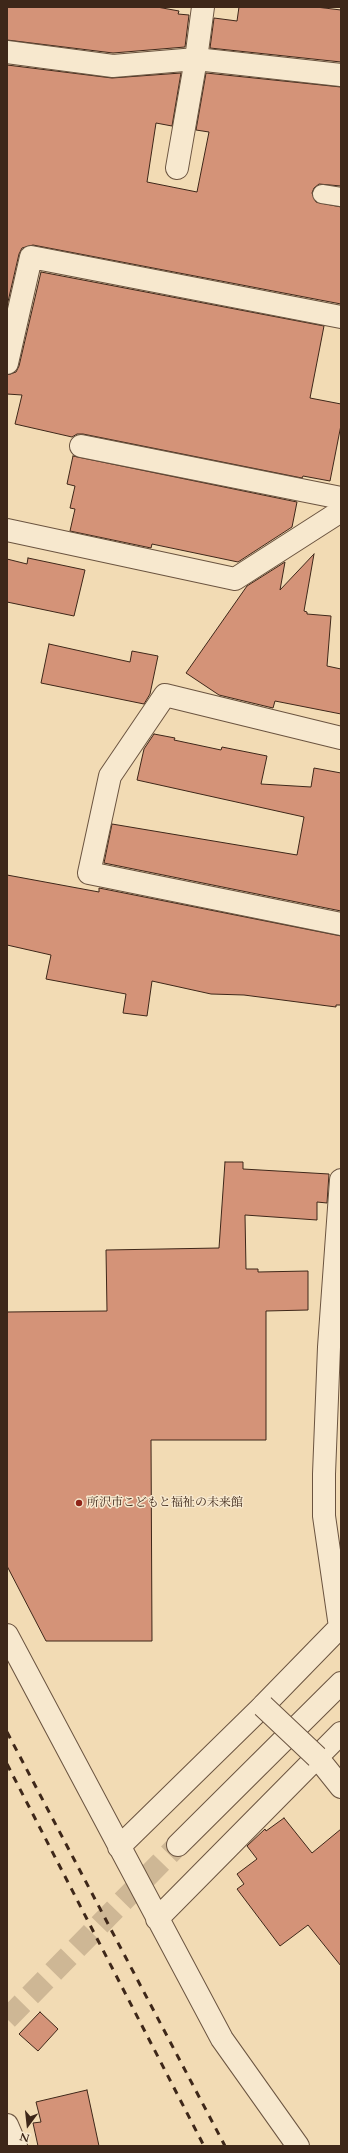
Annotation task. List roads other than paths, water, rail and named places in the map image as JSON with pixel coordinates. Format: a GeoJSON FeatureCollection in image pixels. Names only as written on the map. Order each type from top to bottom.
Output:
{"type":"FeatureCollection","features":[{"type":"Feature","properties":{"kind":"street"},"geometry":{"type":"LineString","coordinates":[[177,168],[196,59],[203,7]]}},
{"type":"Feature","properties":{"kind":"street"},"geometry":{"type":"LineString","coordinates":[[7,52],[113,66],[196,59],[341,75]]}},
{"type":"Feature","properties":{"kind":"street"},"geometry":{"type":"LineString","coordinates":[[7,363],[31,257],[341,317]]}},
{"type":"Feature","properties":{"kind":"street"},"geometry":{"type":"LineString","coordinates":[[81,446],[341,498]]}},
{"type":"Feature","properties":{"kind":"street"},"geometry":{"type":"LineString","coordinates":[[7,530],[235,579],[341,511]]}},
{"type":"Feature","properties":{"kind":"street"},"geometry":{"type":"LineString","coordinates":[[341,738],[165,695],[110,776],[89,873],[341,924]]}},
{"type":"Feature","properties":{"kind":"street"},"geometry":{"type":"LineString","coordinates":[[119,1847],[263,1706],[341,1626],[324,1516],[324,1474],[330,1340],[341,1180]]}},
{"type":"Feature","properties":{"kind":"street"},"geometry":{"type":"LineString","coordinates":[[7,1635],[222,2039],[298,2146]]}},
{"type":"Feature","properties":{"kind":"street"},"geometry":{"type":"LineString","coordinates":[[178,1845],[341,1682]]}},
{"type":"Feature","properties":{"kind":"street"},"geometry":{"type":"LineString","coordinates":[[263,1706],[317,1757],[341,1787]]}},
{"type":"Feature","properties":{"kind":"street"},"geometry":{"type":"LineString","coordinates":[[157,1919],[341,1734]]}},
{"type":"Feature","properties":{"kind":"street"},"geometry":{"type":"LineString","coordinates":[[7,2125],[16,2146]]}},
{"type":"Feature","properties":{"kind":"lane"},"geometry":{"type":"LineString","coordinates":[[322,194],[341,197]]}},
{"type":"Feature","properties":{"kind":"tunnel"},"geometry":{"type":"LineString","coordinates":[[7,2019],[178,1845]]}},
{"type":"Feature","properties":{"kind":"railway"},"geometry":{"type":"LineString","coordinates":[[7,1732],[225,2146]]}},
{"type":"Feature","properties":{"kind":"railway"},"geometry":{"type":"LineString","coordinates":[[7,1764],[204,2146]]}},
{"type":"Feature","properties":{"kind":"place","name":"所沢市こどもと福祉の未来館"},"geometry":{"type":"Point","coordinates":[79,1503]}}]}
